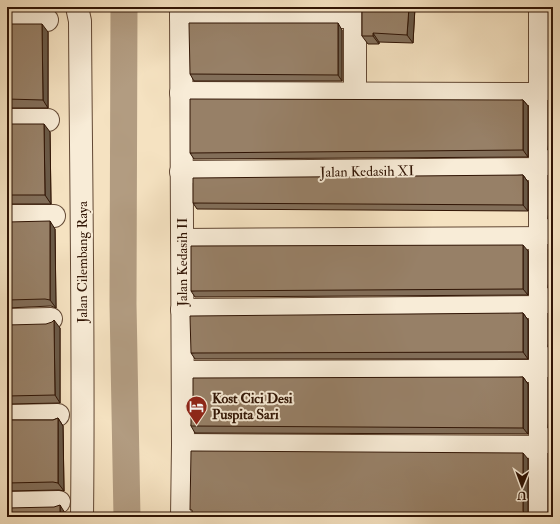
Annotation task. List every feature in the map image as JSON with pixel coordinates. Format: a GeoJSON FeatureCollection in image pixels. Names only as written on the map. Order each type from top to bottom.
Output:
{"type":"FeatureCollection","features":[{"type":"Feature","properties":{"kind":"street","name":"Jalan Cilembang Raya"},"geometry":{"type":"LineString","coordinates":[[77,7],[80,21],[81,97],[83,410],[82,517]]}},
{"type":"Feature","properties":{"kind":"street"},"geometry":{"type":"LineString","coordinates":[[540,7],[546,94],[547,371],[547,448],[540,517]]}},
{"type":"Feature","properties":{"kind":"street"},"geometry":{"type":"LineString","coordinates":[[181,12],[355,12],[355,94]]}},
{"type":"Feature","properties":{"kind":"street","name":"Jalan Kedasih II"},"geometry":{"type":"LineString","coordinates":[[181,12],[183,372],[182,517]]}},
{"type":"Feature","properties":{"kind":"street"},"geometry":{"type":"LineString","coordinates":[[7,20],[47,20]]}},
{"type":"Feature","properties":{"kind":"street"},"geometry":{"type":"LineString","coordinates":[[181,93],[546,94]]}},
{"type":"Feature","properties":{"kind":"street"},"geometry":{"type":"LineString","coordinates":[[7,120],[48,120]]}},
{"type":"Feature","properties":{"kind":"street","name":"Jalan Kedasih XI"},"geometry":{"type":"LineString","coordinates":[[181,172],[546,169]]}},
{"type":"Feature","properties":{"kind":"street"},"geometry":{"type":"LineString","coordinates":[[7,216],[54,216]]}},
{"type":"Feature","properties":{"kind":"street"},"geometry":{"type":"LineString","coordinates":[[182,240],[546,238]]}},
{"type":"Feature","properties":{"kind":"street"},"geometry":{"type":"LineString","coordinates":[[182,310],[546,307]]}},
{"type":"Feature","properties":{"kind":"street"},"geometry":{"type":"LineString","coordinates":[[7,320],[50,319]]}},
{"type":"Feature","properties":{"kind":"street"},"geometry":{"type":"LineString","coordinates":[[183,372],[547,371]]}},
{"type":"Feature","properties":{"kind":"street"},"geometry":{"type":"LineString","coordinates":[[7,416],[58,415]]}},
{"type":"Feature","properties":{"kind":"street"},"geometry":{"type":"LineString","coordinates":[[183,445],[547,448]]}},
{"type":"Feature","properties":{"kind":"street"},"geometry":{"type":"LineString","coordinates":[[7,503],[60,502]]}},
{"type":"Feature","properties":{"kind":"building"},"geometry":{"type":"Polygon","coordinates":[[[362,7],[409,7],[407,35],[373,33],[373,36],[362,36],[362,7]]]}},
{"type":"Feature","properties":{"kind":"building"},"geometry":{"type":"Polygon","coordinates":[[[189,23],[338,23],[338,75],[190,74],[189,23]]]}},
{"type":"Feature","properties":{"kind":"building"},"geometry":{"type":"Polygon","coordinates":[[[7,24],[42,24],[43,100],[7,99],[7,24]]]}},
{"type":"Feature","properties":{"kind":"building"},"geometry":{"type":"Polygon","coordinates":[[[190,99],[523,100],[523,150],[190,153],[190,99]]]}},
{"type":"Feature","properties":{"kind":"building"},"geometry":{"type":"Polygon","coordinates":[[[553,99],[553,152],[548,150],[548,100],[553,99]]]}},
{"type":"Feature","properties":{"kind":"building"},"geometry":{"type":"Polygon","coordinates":[[[7,124],[44,124],[45,195],[7,195],[7,124]]]}},
{"type":"Feature","properties":{"kind":"building"},"geometry":{"type":"Polygon","coordinates":[[[553,174],[553,221],[548,219],[548,175],[553,174]]]}},
{"type":"Feature","properties":{"kind":"building"},"geometry":{"type":"Polygon","coordinates":[[[523,175],[523,205],[193,203],[193,178],[523,175]]]}},
{"type":"Feature","properties":{"kind":"building"},"geometry":{"type":"Polygon","coordinates":[[[50,221],[50,300],[7,300],[7,222],[50,221]]]}},
{"type":"Feature","properties":{"kind":"building"},"geometry":{"type":"Polygon","coordinates":[[[553,243],[553,290],[548,288],[548,244],[553,243]]]}},
{"type":"Feature","properties":{"kind":"building"},"geometry":{"type":"Polygon","coordinates":[[[523,245],[523,289],[191,291],[191,246],[523,245]]]}},
{"type":"Feature","properties":{"kind":"building"},"geometry":{"type":"Polygon","coordinates":[[[553,312],[553,347],[548,347],[548,313],[553,312]]]}},
{"type":"Feature","properties":{"kind":"building"},"geometry":{"type":"Polygon","coordinates":[[[523,313],[523,352],[191,353],[190,316],[523,313]]]}},
{"type":"Feature","properties":{"kind":"building"},"geometry":{"type":"Polygon","coordinates":[[[54,320],[55,395],[7,396],[7,325],[46,324],[54,320]]]}},
{"type":"Feature","properties":{"kind":"building"},"geometry":{"type":"Polygon","coordinates":[[[523,377],[523,428],[191,426],[191,414],[193,414],[193,378],[523,377]]]}},
{"type":"Feature","properties":{"kind":"building"},"geometry":{"type":"Polygon","coordinates":[[[548,377],[553,377],[553,429],[548,428],[548,377]]]}},
{"type":"Feature","properties":{"kind":"building"},"geometry":{"type":"Polygon","coordinates":[[[58,418],[58,483],[7,483],[7,420],[53,420],[58,418]]]}},
{"type":"Feature","properties":{"kind":"building"},"geometry":{"type":"Polygon","coordinates":[[[191,451],[523,453],[523,511],[525,517],[192,517],[192,510],[190,510],[191,451]]]}},
{"type":"Feature","properties":{"kind":"building"},"geometry":{"type":"Polygon","coordinates":[[[553,452],[553,517],[546,517],[548,511],[548,453],[553,452]]]}},
{"type":"Feature","properties":{"kind":"building"},"geometry":{"type":"Polygon","coordinates":[[[60,505],[60,517],[7,517],[7,508],[54,507],[60,505]]]}},
{"type":"Feature","properties":{"kind":"waterway"},"geometry":{"type":"LineString","coordinates":[[124,7],[123,304],[127,517]]}},
{"type":"Feature","properties":{"kind":"place","name":"Kost Cici Desi Puspita Sari"},"geometry":{"type":"Point","coordinates":[197,426]}}]}
